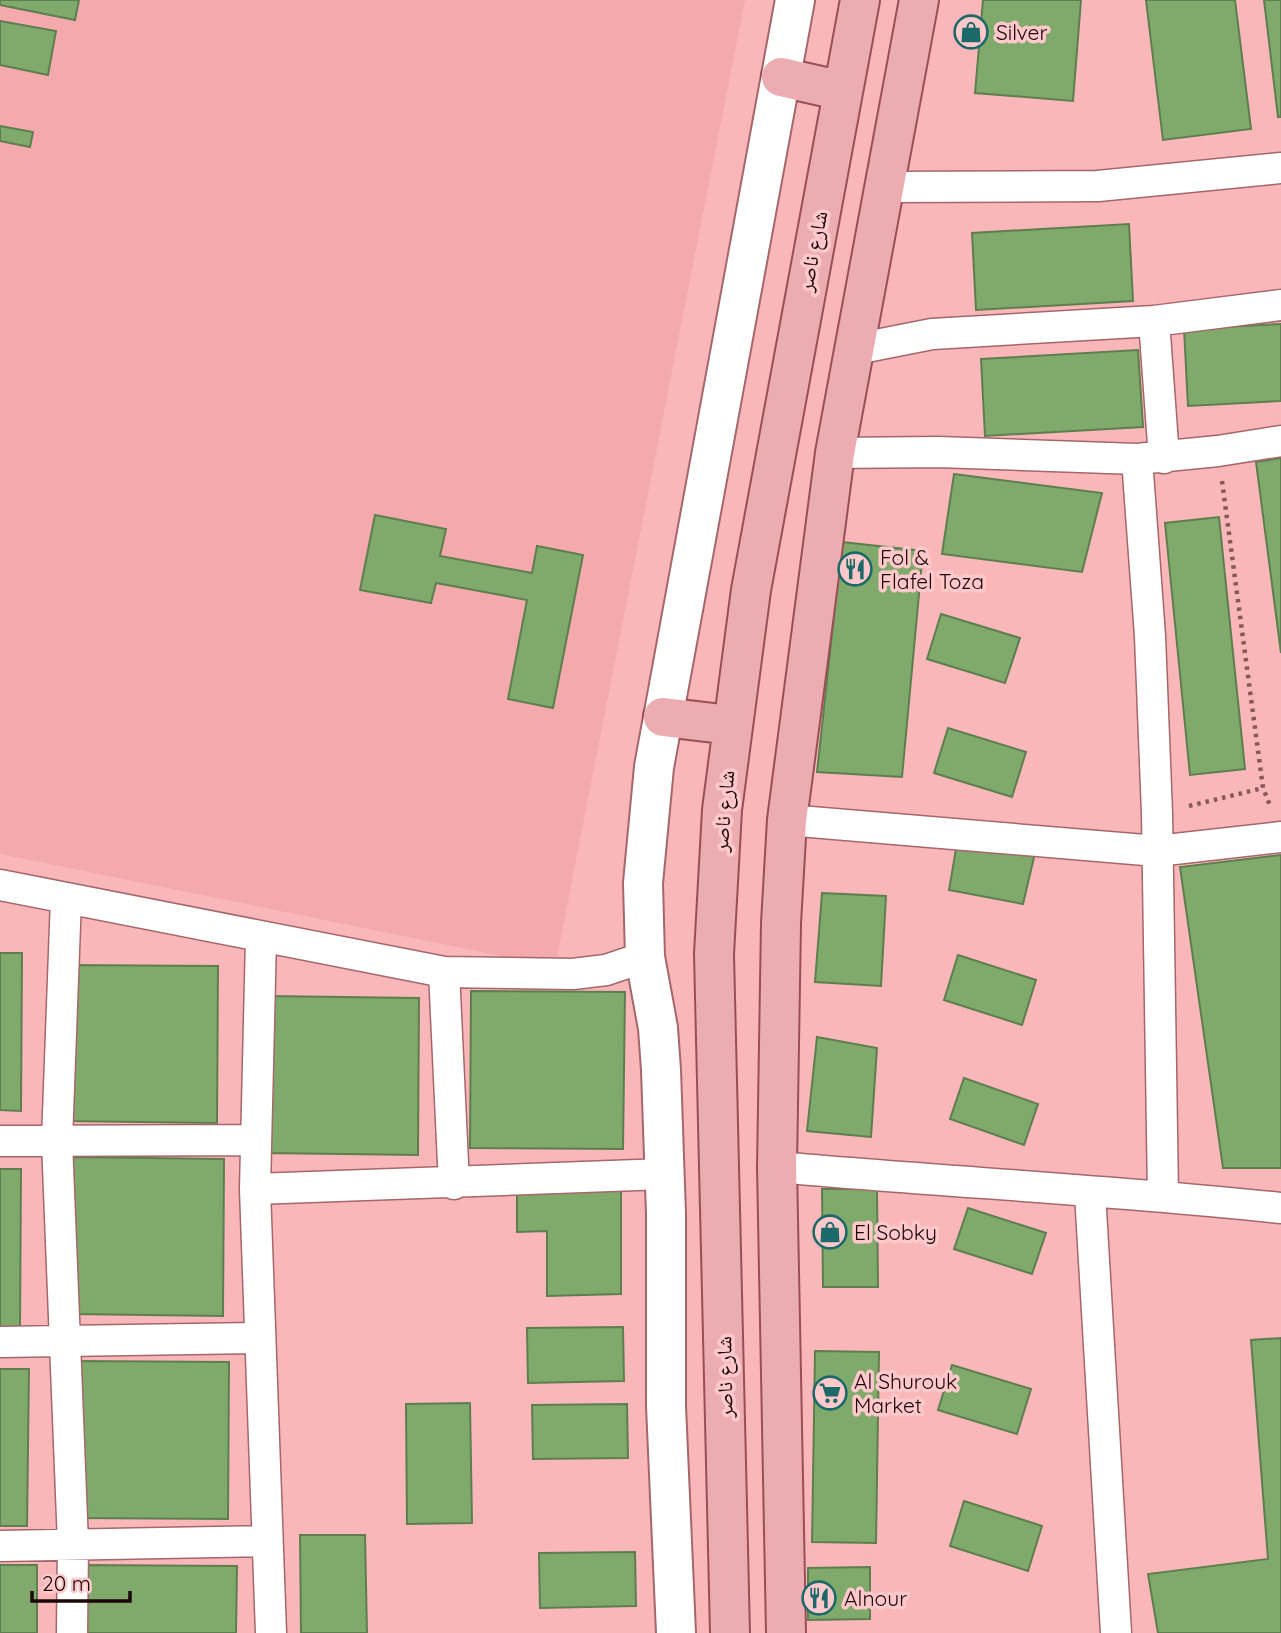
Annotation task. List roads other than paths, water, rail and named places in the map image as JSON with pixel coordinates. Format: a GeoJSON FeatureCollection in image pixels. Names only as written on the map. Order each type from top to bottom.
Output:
{"type":"FeatureCollection","features":[{"type":"Feature","properties":{"kind":"main road","name":"شارع ناصر"},"geometry":{"type":"LineString","coordinates":[[730,1633],[714,954],[722,810],[753,576],[860,0]]}},
{"type":"Feature","properties":{"kind":"main road"},"geometry":{"type":"LineString","coordinates":[[786,1633],[777,1167],[781,923],[787,820],[835,453],[919,0]]}},
{"type":"Feature","properties":{"kind":"main road"},"geometry":{"type":"LineString","coordinates":[[781,77],[843,91]]}},
{"type":"Feature","properties":{"kind":"main road"},"geometry":{"type":"LineString","coordinates":[[663,717],[732,725]]}},
{"type":"Feature","properties":{"kind":"main road"},"geometry":{"type":"LineString","coordinates":[[725,1416],[739,1409],[754,1408],[769,1411],[781,1419]]}},
{"type":"Feature","properties":{"kind":"main road"},"geometry":{"type":"LineString","coordinates":[[726,1472],[754,1478],[782,1470]]}},
{"type":"Feature","properties":{"kind":"street"},"geometry":{"type":"LineString","coordinates":[[676,1633],[666,1406],[665,1174],[658,1028],[645,957],[643,883],[654,767],[795,0]]}},
{"type":"Feature","properties":{"kind":"street"},"geometry":{"type":"LineString","coordinates":[[886,187],[1098,186],[1281,168]]}},
{"type":"Feature","properties":{"kind":"street"},"geometry":{"type":"LineString","coordinates":[[856,349],[932,334],[1154,321],[1281,305]]}},
{"type":"Feature","properties":{"kind":"street"},"geometry":{"type":"LineString","coordinates":[[1154,321],[1150,458],[1150,636],[1157,813],[1163,1195]]}},
{"type":"Feature","properties":{"kind":"street"},"geometry":{"type":"LineString","coordinates":[[835,453],[938,452],[1150,458],[1219,451],[1281,440]]}},
{"type":"Feature","properties":{"kind":"street"},"geometry":{"type":"LineString","coordinates":[[787,820],[1157,851],[1281,837]]}},
{"type":"Feature","properties":{"kind":"street"},"geometry":{"type":"LineString","coordinates":[[0,885],[444,972],[573,974],[606,970],[645,957]]}},
{"type":"Feature","properties":{"kind":"street"},"geometry":{"type":"LineString","coordinates":[[66,898],[57,1141],[73,1544],[72,1633]]}},
{"type":"Feature","properties":{"kind":"street"},"geometry":{"type":"LineString","coordinates":[[261,938],[254,1140],[271,1633]]}},
{"type":"Feature","properties":{"kind":"street"},"geometry":{"type":"LineString","coordinates":[[444,972],[454,1184]]}},
{"type":"Feature","properties":{"kind":"street"},"geometry":{"type":"LineString","coordinates":[[0,1141],[254,1140]]}},
{"type":"Feature","properties":{"kind":"street"},"geometry":{"type":"LineString","coordinates":[[777,1167],[1090,1193],[1163,1195],[1281,1208]]}},
{"type":"Feature","properties":{"kind":"street"},"geometry":{"type":"LineString","coordinates":[[255,1189],[454,1184],[665,1174]]}},
{"type":"Feature","properties":{"kind":"street"},"geometry":{"type":"LineString","coordinates":[[1090,1193],[1116,1633]]}},
{"type":"Feature","properties":{"kind":"street"},"geometry":{"type":"LineString","coordinates":[[0,1342],[260,1338]]}},
{"type":"Feature","properties":{"kind":"street"},"geometry":{"type":"LineString","coordinates":[[0,1546],[267,1541]]}},
{"type":"Feature","properties":{"kind":"place","name":"Silver"},"geometry":{"type":"Point","coordinates":[971,32]}},
{"type":"Feature","properties":{"kind":"place","name":"Fol & Flafel Toza"},"geometry":{"type":"Point","coordinates":[855,569]}},
{"type":"Feature","properties":{"kind":"place","name":"El Sobky"},"geometry":{"type":"Point","coordinates":[830,1232]}},
{"type":"Feature","properties":{"kind":"place","name":"Al Shurouk Market"},"geometry":{"type":"Point","coordinates":[830,1393]}},
{"type":"Feature","properties":{"kind":"place","name":"Alnour"},"geometry":{"type":"Point","coordinates":[819,1598]}}]}
